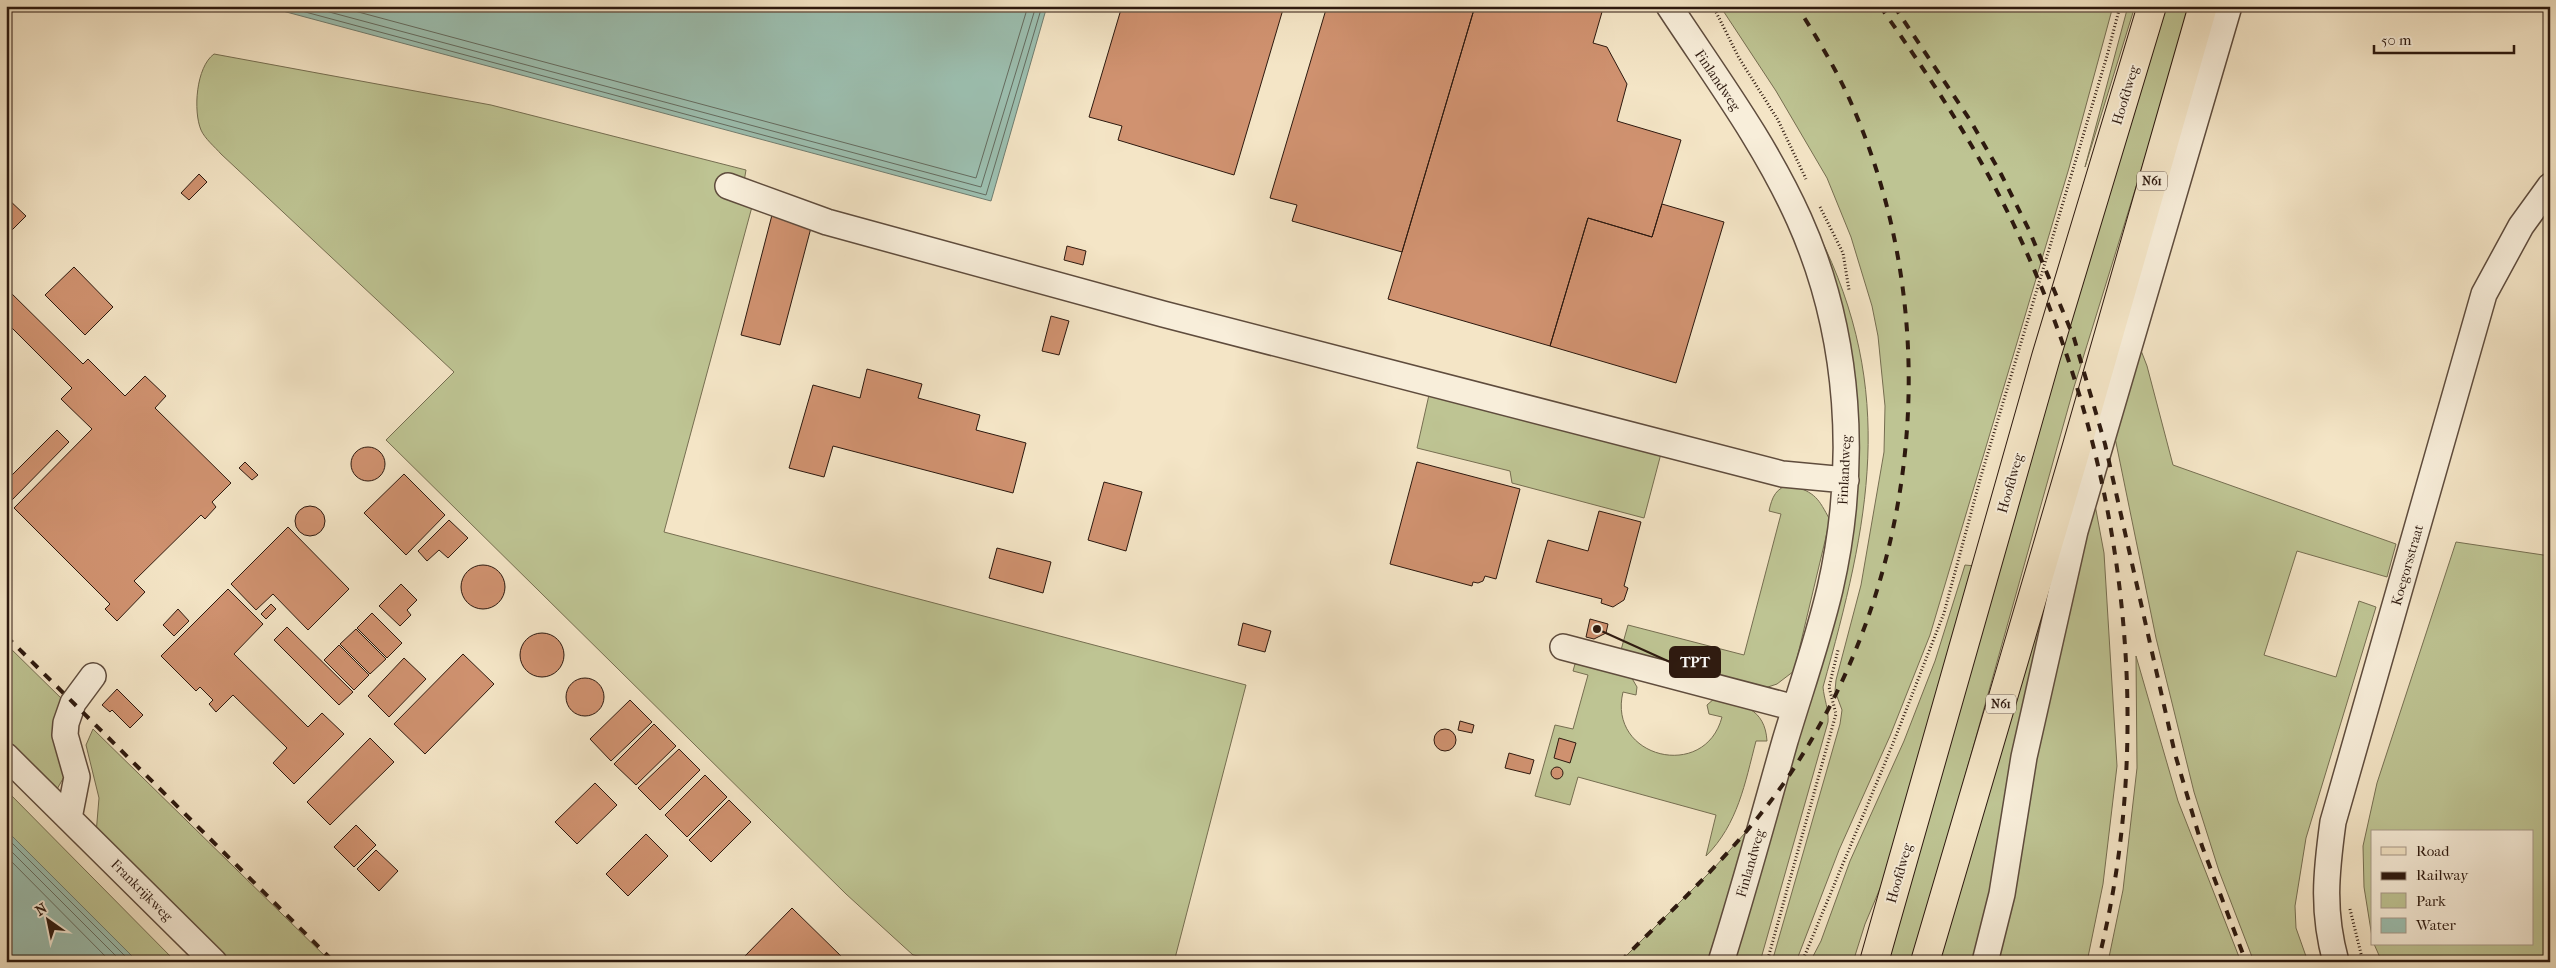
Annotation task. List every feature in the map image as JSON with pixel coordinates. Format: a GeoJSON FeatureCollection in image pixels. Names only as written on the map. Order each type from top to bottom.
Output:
{"type":"FeatureCollection","features":[{"type":"Feature","properties":{"kind":"main road","name":"Hoofdweg"},"geometry":{"type":"LineString","coordinates":[[1874,962],[2043,367],[2152,6]]}},
{"type":"Feature","properties":{"kind":"main road","name":"N61"},"geometry":{"type":"LineString","coordinates":[[1925,962],[2077,446],[2203,6]]}},
{"type":"Feature","properties":{"kind":"street","name":"Finlandweg"},"geometry":{"type":"LineString","coordinates":[[1669,6],[1767,154],[1800,221],[1825,289],[1840,357],[1847,433],[1846,480],[1830,589],[1721,962]]}},
{"type":"Feature","properties":{"kind":"street"},"geometry":{"type":"LineString","coordinates":[[1985,962],[2002,894],[2024,757],[2076,531],[2229,6]]}},
{"type":"Feature","properties":{"kind":"street"},"geometry":{"type":"LineString","coordinates":[[728,186],[827,222],[1163,314],[1782,474],[1846,480]]}},
{"type":"Feature","properties":{"kind":"street","name":"Koegorsstraat"},"geometry":{"type":"LineString","coordinates":[[2336,962],[2328,933],[2325,876],[2333,822],[2484,294],[2520,226],[2550,186]]}},
{"type":"Feature","properties":{"kind":"street"},"geometry":{"type":"LineString","coordinates":[[1563,647],[1795,708]]}},
{"type":"Feature","properties":{"kind":"street"},"geometry":{"type":"LineString","coordinates":[[69,818],[77,778],[65,735],[66,724],[73,703],[93,676]]}},
{"type":"Feature","properties":{"kind":"street","name":"Frankrijkweg"},"geometry":{"type":"LineString","coordinates":[[6,756],[214,962]]}},
{"type":"Feature","properties":{"kind":"path"},"geometry":{"type":"LineString","coordinates":[[1802,962],[1892,746],[1944,613],[1981,476],[2107,56],[2120,6]]}},
{"type":"Feature","properties":{"kind":"path"},"geometry":{"type":"LineString","coordinates":[[1766,962],[1836,714],[1829,687],[1840,641]]}},
{"type":"Feature","properties":{"kind":"green space"},"geometry":{"type":"Polygon","coordinates":[[[1720,6],[2113,6],[2069,168],[1930,635],[1890,736],[1839,850],[1796,962],[1772,962],[1840,724],[1842,710],[1835,691],[1836,680],[1861,585],[1884,452],[1885,406],[1878,336],[1872,306],[1851,237],[1827,178],[1776,91],[1720,6]]]}},
{"type":"Feature","properties":{"kind":"green space"},"geometry":{"type":"Polygon","coordinates":[[[2128,6],[2135,6],[2085,167],[2128,6]]]}},
{"type":"Feature","properties":{"kind":"green space"},"geometry":{"type":"Polygon","coordinates":[[[2164,6],[2192,6],[2074,387],[1913,962],[1884,962],[2075,300],[2164,6]]]}},
{"type":"Feature","properties":{"kind":"green space"},"geometry":{"type":"Polygon","coordinates":[[[214,54],[491,105],[746,170],[741,199],[753,203],[664,532],[1246,685],[1174,962],[953,962],[913,955],[846,894],[386,440],[454,372],[205,137],[201,130],[197,112],[198,90],[203,69],[214,54]]]}},
{"type":"Feature","properties":{"kind":"green space"},"geometry":{"type":"Polygon","coordinates":[[[1818,233],[1843,292],[1859,348],[1867,403],[1868,458],[1863,513],[1853,569],[1823,687],[1828,722],[1760,962],[1734,962],[1844,560],[1828,265],[1818,233]]]}},
{"type":"Feature","properties":{"kind":"green space"},"geometry":{"type":"Polygon","coordinates":[[[2137,340],[2147,366],[2173,465],[2396,544],[2387,577],[2297,551],[2264,655],[2336,677],[2359,601],[2376,607],[2306,838],[2295,906],[2296,928],[2308,962],[2254,962],[2219,871],[2194,792],[2156,638],[2113,428],[2137,340]]]}},
{"type":"Feature","properties":{"kind":"green space"},"geometry":{"type":"Polygon","coordinates":[[[1431,386],[1663,446],[1644,518],[1512,483],[1510,471],[1417,448],[1431,386]]]}},
{"type":"Feature","properties":{"kind":"green space"},"geometry":{"type":"Polygon","coordinates":[[[1791,485],[1815,497],[1830,520],[1794,671],[1777,684],[1765,688],[1621,650],[1628,625],[1744,655],[1781,514],[1769,511],[1770,506],[1778,490],[1791,485]]]}},
{"type":"Feature","properties":{"kind":"green space"},"geometry":{"type":"Polygon","coordinates":[[[2093,494],[2104,553],[2117,766],[2103,884],[2087,962],[1993,962],[2093,494]]]}},
{"type":"Feature","properties":{"kind":"green space"},"geometry":{"type":"Polygon","coordinates":[[[2456,542],[2550,556],[2550,962],[2382,962],[2375,946],[2534,946],[2534,830],[2371,830],[2371,931],[2364,887],[2363,846],[2377,783],[2456,542]]]}},
{"type":"Feature","properties":{"kind":"green space"},"geometry":{"type":"Polygon","coordinates":[[[1965,565],[1975,566],[1892,860],[1865,924],[1853,962],[1810,962],[1821,941],[1850,861],[1904,741],[1935,661],[1965,565]]]}},
{"type":"Feature","properties":{"kind":"green space"},"geometry":{"type":"Polygon","coordinates":[[[2046,602],[2024,705],[1977,962],[1934,962],[2029,644],[2046,602]]]}},
{"type":"Feature","properties":{"kind":"green space"},"geometry":{"type":"Polygon","coordinates":[[[6,644],[64,701],[65,775],[56,791],[6,749],[6,644]]]}},
{"type":"Feature","properties":{"kind":"green space"},"geometry":{"type":"Polygon","coordinates":[[[2136,656],[2178,801],[2241,962],[2108,962],[2123,890],[2137,768],[2136,656]]]}},
{"type":"Feature","properties":{"kind":"green space"},"geometry":{"type":"Polygon","coordinates":[[[1585,662],[1630,675],[1637,687],[1636,695],[1623,692],[1622,715],[1629,733],[1643,746],[1660,754],[1679,755],[1697,750],[1712,737],[1722,717],[1709,714],[1707,705],[1715,698],[1750,709],[1762,721],[1767,741],[1756,741],[1744,787],[1733,817],[1717,844],[1706,856],[1716,815],[1578,777],[1570,805],[1535,796],[1555,725],[1573,729],[1588,675],[1573,671],[1575,664],[1585,662]]]}},
{"type":"Feature","properties":{"kind":"green space"},"geometry":{"type":"Polygon","coordinates":[[[93,729],[331,962],[224,962],[96,834],[99,798],[86,745],[93,729]]]}},
{"type":"Feature","properties":{"kind":"green space"},"geometry":{"type":"Polygon","coordinates":[[[6,790],[176,962],[138,962],[6,830],[6,790]]]}},
{"type":"Feature","properties":{"kind":"green space"},"geometry":{"type":"Polygon","coordinates":[[[1752,825],[1707,962],[1620,962],[1715,867],[1752,825]]]}},
{"type":"Feature","properties":{"kind":"water"},"geometry":{"type":"Polygon","coordinates":[[[264,6],[1047,6],[991,201],[264,6]]]}},
{"type":"Feature","properties":{"kind":"water"},"geometry":{"type":"Polygon","coordinates":[[[6,830],[138,962],[6,962],[6,830]]]}},
{"type":"Feature","properties":{"kind":"building"},"geometry":{"type":"Polygon","coordinates":[[[1122,6],[1284,6],[1234,175],[1118,140],[1122,126],[1089,117],[1122,6]]]}},
{"type":"Feature","properties":{"kind":"building"},"geometry":{"type":"Polygon","coordinates":[[[1327,6],[1475,6],[1402,252],[1292,221],[1297,205],[1270,198],[1327,6]]]}},
{"type":"Feature","properties":{"kind":"building"},"geometry":{"type":"Polygon","coordinates":[[[1475,6],[1584,6],[1602,12],[1593,43],[1607,47],[1627,84],[1617,121],[1681,140],[1652,237],[1588,218],[1550,346],[1388,299],[1475,6]]]}},
{"type":"Feature","properties":{"kind":"building"},"geometry":{"type":"Polygon","coordinates":[[[199,174],[207,182],[189,200],[181,193],[199,174]]]}},
{"type":"Feature","properties":{"kind":"building"},"geometry":{"type":"Polygon","coordinates":[[[6,197],[26,216],[6,236],[6,197]]]}},
{"type":"Feature","properties":{"kind":"building"},"geometry":{"type":"Polygon","coordinates":[[[1662,204],[1724,222],[1676,383],[1550,346],[1588,218],[1652,237],[1662,204]]]}},
{"type":"Feature","properties":{"kind":"building"},"geometry":{"type":"Polygon","coordinates":[[[772,215],[812,224],[780,345],[741,335],[772,215]]]}},
{"type":"Feature","properties":{"kind":"building"},"geometry":{"type":"Polygon","coordinates":[[[1067,246],[1086,251],[1083,265],[1064,260],[1067,246]]]}},
{"type":"Feature","properties":{"kind":"building"},"geometry":{"type":"Polygon","coordinates":[[[74,267],[113,307],[85,335],[45,295],[74,267]]]}},
{"type":"Feature","properties":{"kind":"building"},"geometry":{"type":"Polygon","coordinates":[[[6,288],[83,364],[88,359],[125,396],[145,376],[166,396],[155,408],[231,483],[212,502],[216,507],[205,519],[201,515],[134,581],[145,592],[117,621],[105,609],[110,604],[14,508],[92,429],[61,399],[72,388],[6,322],[6,288]]]}},
{"type":"Feature","properties":{"kind":"building"},"geometry":{"type":"Polygon","coordinates":[[[1051,316],[1069,321],[1059,355],[1042,351],[1051,316]]]}},
{"type":"Feature","properties":{"kind":"building"},"geometry":{"type":"Polygon","coordinates":[[[867,369],[922,384],[918,398],[980,415],[976,430],[1026,443],[1013,493],[833,446],[824,477],[789,468],[813,385],[860,398],[867,369]]]}},
{"type":"Feature","properties":{"kind":"building"},"geometry":{"type":"Polygon","coordinates":[[[57,430],[69,442],[9,503],[6,500],[6,481],[57,430]]]}},
{"type":"Feature","properties":{"kind":"building"},"geometry":{"type":"Polygon","coordinates":[[[368,447],[375,448],[380,452],[384,457],[384,471],[380,476],[375,480],[368,481],[361,480],[356,476],[352,471],[351,464],[352,457],[356,452],[361,448],[368,447]]]}},
{"type":"Feature","properties":{"kind":"building"},"geometry":{"type":"Polygon","coordinates":[[[245,462],[258,475],[252,480],[239,468],[245,462]]]}},
{"type":"Feature","properties":{"kind":"building"},"geometry":{"type":"Polygon","coordinates":[[[1417,462],[1520,489],[1496,579],[1485,576],[1483,581],[1473,582],[1472,586],[1390,564],[1417,462]]]}},
{"type":"Feature","properties":{"kind":"building"},"geometry":{"type":"Polygon","coordinates":[[[404,474],[445,515],[406,555],[364,513],[404,474]]]}},
{"type":"Feature","properties":{"kind":"building"},"geometry":{"type":"Polygon","coordinates":[[[1104,482],[1142,492],[1126,551],[1088,540],[1104,482]]]}},
{"type":"Feature","properties":{"kind":"building"},"geometry":{"type":"Polygon","coordinates":[[[310,506],[320,511],[325,521],[320,531],[310,536],[300,531],[295,521],[300,511],[310,506]]]}},
{"type":"Feature","properties":{"kind":"building"},"geometry":{"type":"Polygon","coordinates":[[[1599,511],[1641,522],[1624,586],[1628,588],[1624,600],[1613,607],[1601,603],[1602,599],[1536,582],[1548,540],[1588,551],[1599,511]]]}},
{"type":"Feature","properties":{"kind":"building"},"geometry":{"type":"Polygon","coordinates":[[[449,520],[468,538],[448,558],[439,550],[427,561],[418,551],[449,520]]]}},
{"type":"Feature","properties":{"kind":"building"},"geometry":{"type":"Polygon","coordinates":[[[288,527],[349,589],[308,630],[273,594],[256,610],[231,584],[288,527]]]}},
{"type":"Feature","properties":{"kind":"building"},"geometry":{"type":"Polygon","coordinates":[[[997,548],[1051,562],[1043,593],[989,578],[997,548]]]}},
{"type":"Feature","properties":{"kind":"building"},"geometry":{"type":"Polygon","coordinates":[[[487,565],[499,571],[504,578],[504,596],[499,603],[492,608],[479,609],[471,606],[464,599],[461,583],[464,575],[471,568],[487,565]]]}},
{"type":"Feature","properties":{"kind":"building"},"geometry":{"type":"Polygon","coordinates":[[[401,584],[417,600],[407,610],[411,615],[400,626],[379,606],[401,584]]]}},
{"type":"Feature","properties":{"kind":"building"},"geometry":{"type":"Polygon","coordinates":[[[228,589],[263,624],[234,654],[308,727],[322,713],[344,734],[294,784],[273,763],[287,748],[233,695],[216,712],[209,704],[213,700],[200,687],[196,691],[161,656],[228,589]]]}},
{"type":"Feature","properties":{"kind":"building"},"geometry":{"type":"Polygon","coordinates":[[[271,604],[276,609],[266,619],[261,614],[271,604]]]}},
{"type":"Feature","properties":{"kind":"building"},"geometry":{"type":"Polygon","coordinates":[[[178,609],[189,621],[174,636],[163,625],[178,609]]]}},
{"type":"Feature","properties":{"kind":"building"},"geometry":{"type":"Polygon","coordinates":[[[372,613],[402,643],[387,658],[357,628],[372,613]]]}},
{"type":"Feature","properties":{"kind":"building"},"geometry":{"type":"Polygon","coordinates":[[[1590,619],[1608,624],[1606,633],[1594,639],[1586,637],[1590,619]]]}},
{"type":"Feature","properties":{"kind":"building"},"geometry":{"type":"Polygon","coordinates":[[[1243,623],[1271,631],[1265,652],[1238,645],[1243,623]]]}},
{"type":"Feature","properties":{"kind":"building"},"geometry":{"type":"Polygon","coordinates":[[[287,627],[353,692],[339,705],[274,640],[287,627]]]}},
{"type":"Feature","properties":{"kind":"building"},"geometry":{"type":"Polygon","coordinates":[[[356,629],[386,659],[370,674],[340,644],[356,629]]]}},
{"type":"Feature","properties":{"kind":"building"},"geometry":{"type":"Polygon","coordinates":[[[538,633],[546,633],[558,639],[564,655],[558,671],[546,677],[538,677],[526,671],[520,659],[520,651],[526,639],[538,633]]]}},
{"type":"Feature","properties":{"kind":"building"},"geometry":{"type":"Polygon","coordinates":[[[339,645],[369,675],[354,690],[324,660],[339,645]]]}},
{"type":"Feature","properties":{"kind":"building"},"geometry":{"type":"Polygon","coordinates":[[[463,654],[494,684],[425,754],[394,724],[463,654]]]}},
{"type":"Feature","properties":{"kind":"building"},"geometry":{"type":"Polygon","coordinates":[[[404,658],[426,679],[389,717],[368,696],[404,658]]]}},
{"type":"Feature","properties":{"kind":"building"},"geometry":{"type":"Polygon","coordinates":[[[585,678],[599,683],[604,697],[599,711],[585,716],[571,711],[566,697],[571,683],[585,678]]]}},
{"type":"Feature","properties":{"kind":"building"},"geometry":{"type":"Polygon","coordinates":[[[117,689],[143,715],[130,728],[112,710],[110,712],[102,705],[117,689]]]}},
{"type":"Feature","properties":{"kind":"building"},"geometry":{"type":"Polygon","coordinates":[[[630,700],[652,722],[611,761],[590,739],[630,700]]]}},
{"type":"Feature","properties":{"kind":"building"},"geometry":{"type":"Polygon","coordinates":[[[1460,721],[1474,725],[1472,733],[1458,730],[1460,721]]]}},
{"type":"Feature","properties":{"kind":"building"},"geometry":{"type":"Polygon","coordinates":[[[654,724],[676,746],[636,785],[614,764],[654,724]]]}},
{"type":"Feature","properties":{"kind":"building"},"geometry":{"type":"Polygon","coordinates":[[[1445,729],[1453,732],[1456,740],[1453,748],[1445,751],[1437,748],[1434,740],[1437,732],[1445,729]]]}},
{"type":"Feature","properties":{"kind":"building"},"geometry":{"type":"Polygon","coordinates":[[[370,738],[394,762],[330,825],[307,802],[370,738]]]}},
{"type":"Feature","properties":{"kind":"building"},"geometry":{"type":"Polygon","coordinates":[[[1559,738],[1576,743],[1570,763],[1554,758],[1559,738]]]}},
{"type":"Feature","properties":{"kind":"building"},"geometry":{"type":"Polygon","coordinates":[[[679,749],[700,770],[660,810],[638,788],[679,749]]]}},
{"type":"Feature","properties":{"kind":"building"},"geometry":{"type":"Polygon","coordinates":[[[1509,753],[1534,760],[1530,774],[1505,768],[1509,753]]]}},
{"type":"Feature","properties":{"kind":"building"},"geometry":{"type":"Polygon","coordinates":[[[1555,767],[1559,767],[1563,773],[1559,779],[1555,779],[1551,775],[1551,771],[1555,767]]]}},
{"type":"Feature","properties":{"kind":"building"},"geometry":{"type":"Polygon","coordinates":[[[705,775],[727,797],[687,837],[665,815],[705,775]]]}},
{"type":"Feature","properties":{"kind":"building"},"geometry":{"type":"Polygon","coordinates":[[[595,783],[617,805],[577,844],[555,822],[595,783]]]}},
{"type":"Feature","properties":{"kind":"building"},"geometry":{"type":"Polygon","coordinates":[[[729,800],[751,822],[711,862],[689,840],[729,800]]]}},
{"type":"Feature","properties":{"kind":"building"},"geometry":{"type":"Polygon","coordinates":[[[356,825],[376,845],[354,867],[334,847],[356,825]]]}},
{"type":"Feature","properties":{"kind":"building"},"geometry":{"type":"Polygon","coordinates":[[[646,834],[668,856],[628,896],[606,874],[646,834]]]}},
{"type":"Feature","properties":{"kind":"building"},"geometry":{"type":"Polygon","coordinates":[[[376,850],[398,871],[379,891],[357,869],[376,850]]]}},
{"type":"Feature","properties":{"kind":"building"},"geometry":{"type":"Polygon","coordinates":[[[792,908],[842,957],[837,962],[747,962],[743,958],[792,908]]]}},
{"type":"Feature","properties":{"kind":"railway"},"geometry":{"type":"LineString","coordinates":[[1620,962],[1693,890],[1740,839],[1782,786],[1801,757],[1842,682],[1873,603],[1895,521],[1906,437],[1908,353],[1900,269],[1881,186],[1852,105],[1833,67],[1797,6]]}},
{"type":"Feature","properties":{"kind":"railway"},"geometry":{"type":"LineString","coordinates":[[1880,6],[1968,139],[2013,223],[2050,309],[2081,399],[2104,491],[2119,585],[2127,680],[2126,775],[2117,869],[2098,962]]}},
{"type":"Feature","properties":{"kind":"railway"},"geometry":{"type":"LineString","coordinates":[[1894,6],[1970,120],[2001,174],[2029,230],[2074,338],[2105,444],[2175,754],[2202,846],[2246,962]]}},
{"type":"Feature","properties":{"kind":"railway"},"geometry":{"type":"LineString","coordinates":[[6,636],[334,962]]}},
{"type":"Feature","properties":{"kind":"place","name":"TPT"},"geometry":{"type":"Point","coordinates":[1597,629]}}]}
